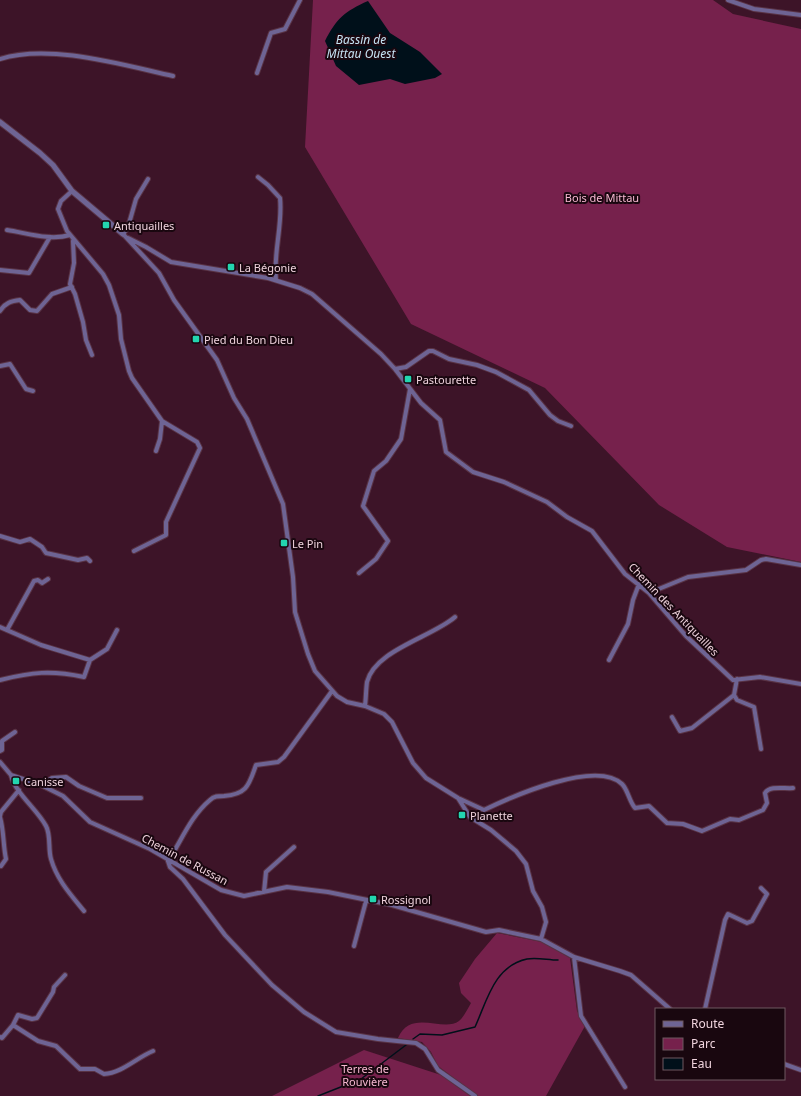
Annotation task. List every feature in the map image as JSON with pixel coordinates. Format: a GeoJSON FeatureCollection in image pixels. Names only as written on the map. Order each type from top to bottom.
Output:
{"type":"FeatureCollection","features":[{"type":"Feature","properties":{"kind":"street"},"geometry":{"type":"LineString","coordinates":[[257,73],[272,33],[285,30],[300,0]]}},
{"type":"Feature","properties":{"kind":"street"},"geometry":{"type":"LineString","coordinates":[[728,0],[754,9],[801,15]]}},
{"type":"Feature","properties":{"kind":"street"},"geometry":{"type":"LineString","coordinates":[[0,59],[16,54],[32,53],[69,55],[173,76]]}},
{"type":"Feature","properties":{"kind":"street"},"geometry":{"type":"LineString","coordinates":[[0,122],[52,165],[72,191],[128,238],[159,273],[174,300],[217,360],[234,398],[247,418],[283,504],[298,625],[310,661],[315,671],[332,691],[347,702],[379,711],[392,722],[413,763],[426,778],[458,798],[484,810],[520,793],[581,776],[599,776],[622,784],[636,808],[649,806],[667,823],[683,824],[702,831],[730,819],[739,820],[763,810],[767,803],[765,793],[766,790],[771,788],[793,788]]}},
{"type":"Feature","properties":{"kind":"street"},"geometry":{"type":"LineString","coordinates":[[258,177],[280,198],[275,264],[276,280]]}},
{"type":"Feature","properties":{"kind":"street"},"geometry":{"type":"LineString","coordinates":[[123,234],[128,227],[136,199],[148,179]]}},
{"type":"Feature","properties":{"kind":"street"},"geometry":{"type":"LineString","coordinates":[[72,191],[61,201],[58,209],[73,240],[103,274],[109,285],[119,315],[121,339],[129,372],[162,421],[197,442],[200,448],[166,522],[166,534],[134,551]]}},
{"type":"Feature","properties":{"kind":"street"},"geometry":{"type":"LineString","coordinates":[[7,230],[50,237],[54,239],[70,235]]}},
{"type":"Feature","properties":{"kind":"street"},"geometry":{"type":"LineString","coordinates":[[0,270],[29,273],[50,237]]}},
{"type":"Feature","properties":{"kind":"street","name":"Chemin des Antiquailles"},"geometry":{"type":"LineString","coordinates":[[128,238],[146,246],[170,262],[276,280],[300,288],[312,294],[381,354],[395,368],[421,403],[440,420],[446,452],[473,472],[504,482],[547,502],[567,517],[592,531],[625,574],[649,593],[686,636],[728,676],[733,680],[737,679]]}},
{"type":"Feature","properties":{"kind":"street"},"geometry":{"type":"LineString","coordinates":[[73,240],[74,264],[70,284],[92,355]]}},
{"type":"Feature","properties":{"kind":"street"},"geometry":{"type":"LineString","coordinates":[[0,311],[4,305],[20,300],[30,310],[37,311],[52,294],[72,287]]}},
{"type":"Feature","properties":{"kind":"street"},"geometry":{"type":"LineString","coordinates":[[395,368],[406,367],[429,351],[433,351],[449,359],[477,365],[496,372],[529,390],[550,415],[558,421],[571,426]]}},
{"type":"Feature","properties":{"kind":"street"},"geometry":{"type":"LineString","coordinates":[[0,366],[10,364],[26,389],[33,391]]}},
{"type":"Feature","properties":{"kind":"street"},"geometry":{"type":"LineString","coordinates":[[359,573],[376,559],[388,541],[363,506],[374,471],[386,461],[401,439],[410,388]]}},
{"type":"Feature","properties":{"kind":"street"},"geometry":{"type":"LineString","coordinates":[[156,451],[160,439],[162,421]]}},
{"type":"Feature","properties":{"kind":"street"},"geometry":{"type":"LineString","coordinates":[[0,536],[20,542],[30,539],[42,547],[46,553],[78,560],[87,558],[90,561]]}},
{"type":"Feature","properties":{"kind":"street"},"geometry":{"type":"LineString","coordinates":[[649,593],[688,576],[746,570],[766,559],[801,565]]}},
{"type":"Feature","properties":{"kind":"street"},"geometry":{"type":"LineString","coordinates":[[7,630],[34,581],[38,580],[42,583],[48,579]]}},
{"type":"Feature","properties":{"kind":"street"},"geometry":{"type":"LineString","coordinates":[[609,660],[628,624],[633,600],[639,584]]}},
{"type":"Feature","properties":{"kind":"street"},"geometry":{"type":"LineString","coordinates":[[365,706],[368,680],[377,664],[386,656],[432,632],[455,617]]}},
{"type":"Feature","properties":{"kind":"street"},"geometry":{"type":"LineString","coordinates":[[0,627],[42,645],[90,660]]}},
{"type":"Feature","properties":{"kind":"street"},"geometry":{"type":"LineString","coordinates":[[0,680],[25,674],[59,672],[84,677],[90,660],[107,649],[117,630]]}},
{"type":"Feature","properties":{"kind":"street"},"geometry":{"type":"LineString","coordinates":[[672,717],[680,732],[692,728],[734,695],[737,679],[766,677],[801,684]]}},
{"type":"Feature","properties":{"kind":"street"},"geometry":{"type":"LineString","coordinates":[[332,691],[284,757],[278,762],[256,765],[252,776],[242,793],[216,796],[195,815],[176,850],[168,861],[170,867],[181,877],[225,935],[272,986],[304,1012],[336,1032],[378,1040],[416,1043],[425,1048],[438,1070],[475,1096]]}},
{"type":"Feature","properties":{"kind":"street"},"geometry":{"type":"LineString","coordinates":[[734,695],[737,700],[754,707],[760,749]]}},
{"type":"Feature","properties":{"kind":"street"},"geometry":{"type":"LineString","coordinates":[[0,751],[2,750],[2,741],[15,732]]}},
{"type":"Feature","properties":{"kind":"street"},"geometry":{"type":"LineString","coordinates":[[0,762],[11,775],[13,784],[47,827],[51,859],[59,880],[84,911]]}},
{"type":"Feature","properties":{"kind":"street","name":"Chemin de Russan"},"geometry":{"type":"LineString","coordinates":[[11,775],[41,785],[63,796],[90,822],[146,847],[168,861],[221,890],[244,896],[287,887],[328,892],[392,906],[486,932],[500,930],[540,939],[574,957],[631,975],[669,1008]]}},
{"type":"Feature","properties":{"kind":"street"},"geometry":{"type":"LineString","coordinates":[[41,785],[52,778],[66,777],[79,786],[107,798],[141,798]]}},
{"type":"Feature","properties":{"kind":"street"},"geometry":{"type":"LineString","coordinates":[[1,866],[6,859],[4,848],[4,831],[0,817],[1,812],[18,790]]}},
{"type":"Feature","properties":{"kind":"street"},"geometry":{"type":"LineString","coordinates":[[458,798],[470,817],[491,830],[516,851],[526,864],[533,891],[542,907],[546,922],[540,939]]}},
{"type":"Feature","properties":{"kind":"street"},"geometry":{"type":"LineString","coordinates":[[264,892],[266,872],[294,847]]}},
{"type":"Feature","properties":{"kind":"street"},"geometry":{"type":"LineString","coordinates":[[176,873],[182,869]]}},
{"type":"Feature","properties":{"kind":"street"},"geometry":{"type":"LineString","coordinates":[[181,877],[182,869]]}},
{"type":"Feature","properties":{"kind":"street"},"geometry":{"type":"LineString","coordinates":[[705,1008],[725,920],[728,914],[747,923],[752,921],[766,894],[761,888]]}},
{"type":"Feature","properties":{"kind":"street"},"geometry":{"type":"LineString","coordinates":[[354,946],[366,901]]}},
{"type":"Feature","properties":{"kind":"street"},"geometry":{"type":"LineString","coordinates":[[574,957],[581,1016],[625,1087]]}},
{"type":"Feature","properties":{"kind":"street"},"geometry":{"type":"LineString","coordinates":[[0,1037],[2,1038],[18,1015],[32,1019],[37,1018],[53,992],[54,987],[65,975]]}},
{"type":"Feature","properties":{"kind":"street"},"geometry":{"type":"LineString","coordinates":[[12,1025],[38,1040],[56,1046],[80,1069],[95,1069],[104,1074],[120,1070],[134,1060],[153,1051]]}},
{"type":"Feature","properties":{"kind":"street"},"geometry":{"type":"LineString","coordinates":[[785,1064],[801,1070]]}},
{"type":"Feature","properties":{"kind":"green space","name":"Bois de Mittau"},"geometry":{"type":"Polygon","coordinates":[[[313,0],[713,0],[733,14],[801,29],[801,562],[727,547],[659,505],[545,388],[411,324],[305,147],[313,0]]]}},
{"type":"Feature","properties":{"kind":"green space"},"geometry":{"type":"Polygon","coordinates":[[[497,933],[542,942],[570,958],[577,1011],[585,1026],[546,1096],[478,1096],[438,1066],[431,1052],[422,1042],[398,1038],[404,1029],[411,1024],[452,1024],[461,1019],[471,1003],[461,993],[459,983],[475,959],[497,933]]]}},
{"type":"Feature","properties":{"kind":"green space","name":"Terres de Rouvière"},"geometry":{"type":"Polygon","coordinates":[[[364,1050],[441,1075],[470,1096],[272,1096],[364,1050]]]}},
{"type":"Feature","properties":{"kind":"water","name":"Bassin de Mittau Ouest"},"geometry":{"type":"Polygon","coordinates":[[[368,1],[390,33],[420,52],[442,74],[435,78],[405,84],[390,79],[359,85],[336,66],[325,41],[337,21],[342,16],[353,8],[368,1]]]}},
{"type":"Feature","properties":{"kind":"waterway"},"geometry":{"type":"LineString","coordinates":[[413,1039],[420,1034],[442,1035],[475,1027],[493,986],[507,969],[516,963],[531,958],[558,960]]}},
{"type":"Feature","properties":{"kind":"waterway"},"geometry":{"type":"LineString","coordinates":[[318,1096],[361,1079],[406,1045]]}},
{"type":"Feature","properties":{"kind":"place","name":"Antiquailles"},"geometry":{"type":"Point","coordinates":[106,225]}},
{"type":"Feature","properties":{"kind":"place","name":"La Bégonie"},"geometry":{"type":"Point","coordinates":[231,267]}},
{"type":"Feature","properties":{"kind":"place","name":"Pied du Bon Dieu"},"geometry":{"type":"Point","coordinates":[196,339]}},
{"type":"Feature","properties":{"kind":"place","name":"Pastourette"},"geometry":{"type":"Point","coordinates":[408,379]}},
{"type":"Feature","properties":{"kind":"place","name":"Le Pin"},"geometry":{"type":"Point","coordinates":[284,543]}},
{"type":"Feature","properties":{"kind":"place","name":"Canisse"},"geometry":{"type":"Point","coordinates":[16,781]}},
{"type":"Feature","properties":{"kind":"place","name":"Planette"},"geometry":{"type":"Point","coordinates":[462,815]}},
{"type":"Feature","properties":{"kind":"place","name":"Rossignol"},"geometry":{"type":"Point","coordinates":[373,899]}}]}
